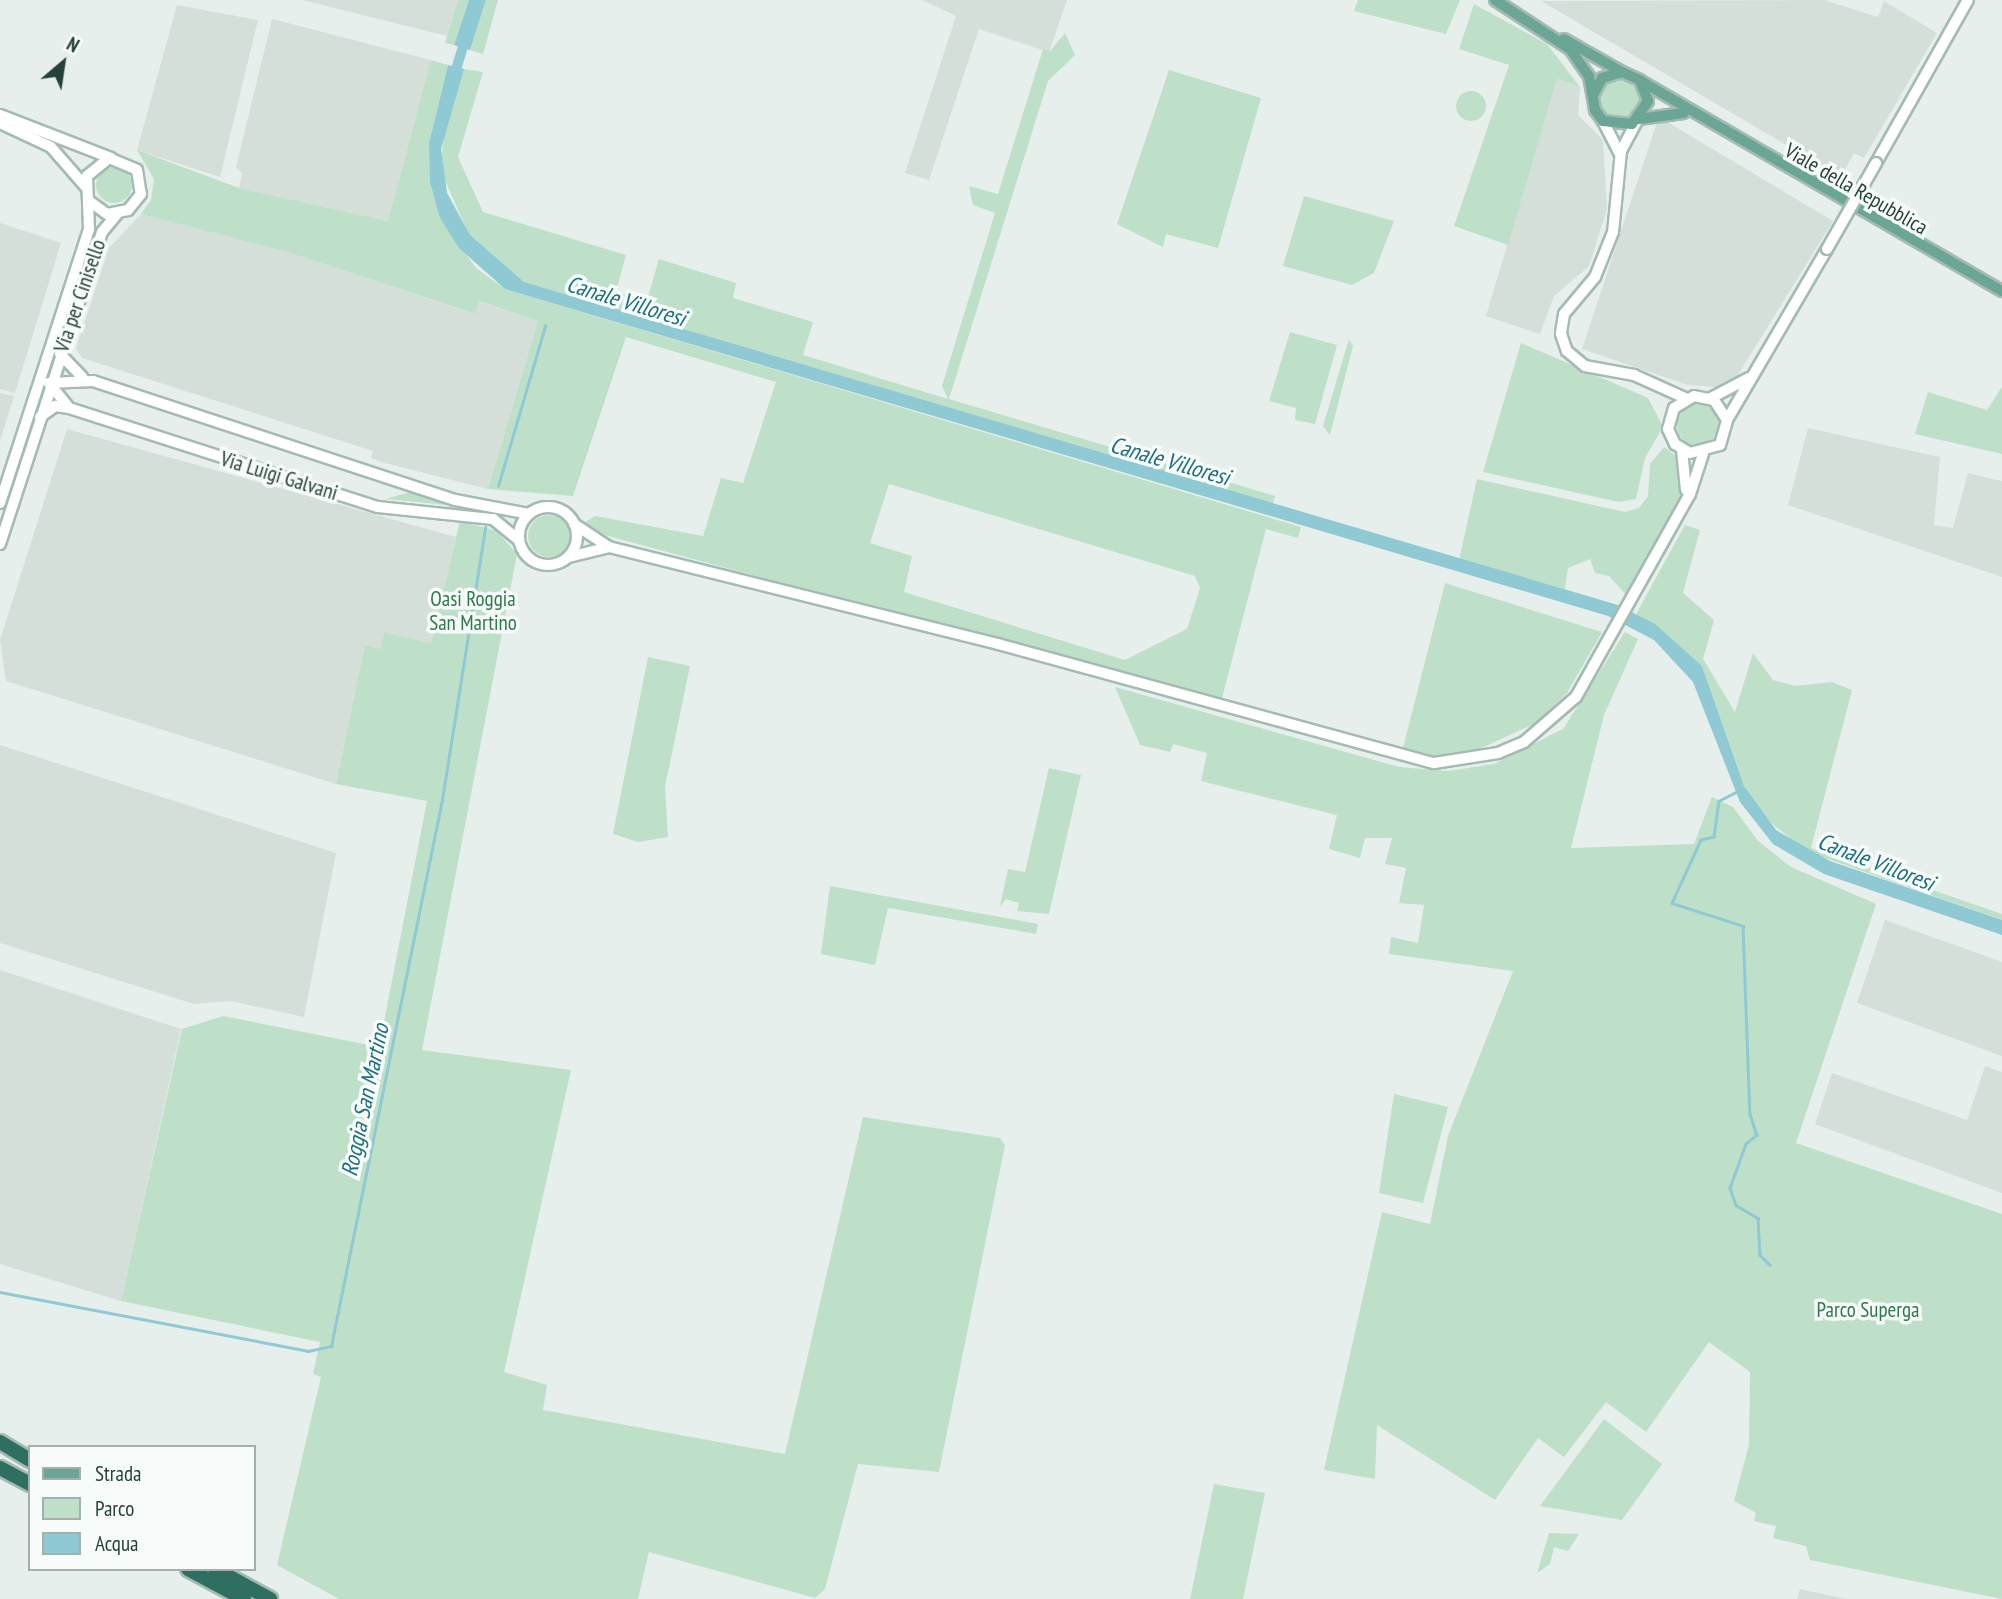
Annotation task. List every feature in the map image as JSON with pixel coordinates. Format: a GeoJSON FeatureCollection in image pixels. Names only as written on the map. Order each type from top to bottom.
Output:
{"type":"FeatureCollection","features":[{"type":"Feature","properties":{"kind":"highway"},"geometry":{"type":"LineString","coordinates":[[0,1441],[28,1459]]}},
{"type":"Feature","properties":{"kind":"highway"},"geometry":{"type":"LineString","coordinates":[[0,1453],[28,1468]]}},
{"type":"Feature","properties":{"kind":"highway"},"geometry":{"type":"LineString","coordinates":[[0,1468],[28,1483]]}},
{"type":"Feature","properties":{"kind":"highway"},"geometry":{"type":"LineString","coordinates":[[192,1571],[244,1599]]}},
{"type":"Feature","properties":{"kind":"highway"},"geometry":{"type":"LineString","coordinates":[[219,1571],[270,1599]]}},
{"type":"Feature","properties":{"kind":"main road"},"geometry":{"type":"LineString","coordinates":[[1494,0],[1641,81],[1648,101],[1620,156],[1617,219],[1595,277],[1564,314],[1561,334],[1580,363],[1685,398],[1711,398],[1738,387],[1764,359]]}},
{"type":"Feature","properties":{"kind":"main road"},"geometry":{"type":"LineString","coordinates":[[494,514],[529,514],[554,508],[609,547],[998,644],[1434,763],[1488,755],[1524,742],[1576,697],[1683,506],[1703,454],[1722,442],[1727,421],[1968,0]]}},
{"type":"Feature","properties":{"kind":"main road"},"geometry":{"type":"LineString","coordinates":[[1547,31],[1581,63],[1603,121],[1620,156]]}},
{"type":"Feature","properties":{"kind":"main road"},"geometry":{"type":"LineString","coordinates":[[1593,96],[1602,78],[1622,72]]}},
{"type":"Feature","properties":{"kind":"main road","name":"Viale della Repubblica"},"geometry":{"type":"LineString","coordinates":[[1641,81],[1693,116],[2002,291]]}},
{"type":"Feature","properties":{"kind":"main road","name":"Viale della Repubblica"},"geometry":{"type":"LineString","coordinates":[[1638,120],[1671,111],[1693,116]]}},
{"type":"Feature","properties":{"kind":"main road","name":"Via per Cinisello"},"geometry":{"type":"LineString","coordinates":[[0,115],[132,165],[142,184],[136,203],[117,214],[102,232],[49,383],[0,544]]}},
{"type":"Feature","properties":{"kind":"main road"},"geometry":{"type":"LineString","coordinates":[[1603,121],[1621,127],[1638,120]]}},
{"type":"Feature","properties":{"kind":"main road"},"geometry":{"type":"LineString","coordinates":[[0,123],[58,152],[85,187]]}},
{"type":"Feature","properties":{"kind":"main road"},"geometry":{"type":"LineString","coordinates":[[85,187],[93,166],[111,158]]}},
{"type":"Feature","properties":{"kind":"main road","name":"Via per Cinisello"},"geometry":{"type":"LineString","coordinates":[[0,503],[89,229],[89,201],[85,187]]}},
{"type":"Feature","properties":{"kind":"main road","name":"Via per Cinisello"},"geometry":{"type":"LineString","coordinates":[[89,201],[117,214]]}},
{"type":"Feature","properties":{"kind":"main road","name":"Via per Cinisello"},"geometry":{"type":"LineString","coordinates":[[27,421],[49,383],[53,342]]}},
{"type":"Feature","properties":{"kind":"main road","name":"Via Luigi Galvani"},"geometry":{"type":"LineString","coordinates":[[60,354],[87,380]]}},
{"type":"Feature","properties":{"kind":"main road","name":"Via Luigi Galvani"},"geometry":{"type":"LineString","coordinates":[[49,383],[87,380],[494,514]]}},
{"type":"Feature","properties":{"kind":"main road"},"geometry":{"type":"LineString","coordinates":[[49,383],[69,408]]}},
{"type":"Feature","properties":{"kind":"main road"},"geometry":{"type":"LineString","coordinates":[[1655,386],[1670,416],[1671,436],[1682,450],[1683,506]]}},
{"type":"Feature","properties":{"kind":"main road"},"geometry":{"type":"LineString","coordinates":[[1670,416],[1685,398]]}},
{"type":"Feature","properties":{"kind":"main road"},"geometry":{"type":"LineString","coordinates":[[1711,398],[1727,421]]}},
{"type":"Feature","properties":{"kind":"main road"},"geometry":{"type":"LineString","coordinates":[[40,417],[55,406],[69,408]]}},
{"type":"Feature","properties":{"kind":"main road","name":"Via Luigi Galvani"},"geometry":{"type":"LineString","coordinates":[[69,408],[379,506],[494,514]]}},
{"type":"Feature","properties":{"kind":"main road"},"geometry":{"type":"LineString","coordinates":[[1682,450],[1703,454]]}},
{"type":"Feature","properties":{"kind":"main road"},"geometry":{"type":"LineString","coordinates":[[494,514],[539,564],[609,547]]}},
{"type":"Feature","properties":{"kind":"main road"},"geometry":{"type":"LineString","coordinates":[[519,540],[529,514]]}},
{"type":"Feature","properties":{"kind":"main road"},"geometry":{"type":"LineString","coordinates":[[569,556],[577,541],[574,524]]}},
{"type":"Feature","properties":{"kind":"shaded area"},"geometry":{"type":"Polygon","coordinates":[[[302,0],[458,0],[447,36],[302,0]]]}},
{"type":"Feature","properties":{"kind":"shaded area"},"geometry":{"type":"Polygon","coordinates":[[[922,0],[1067,0],[1049,52],[979,29],[929,180],[905,173],[956,16],[922,0]]]}},
{"type":"Feature","properties":{"kind":"shaded area"},"geometry":{"type":"Polygon","coordinates":[[[1824,0],[1878,17],[1884,1],[1937,33],[1864,158],[1854,153],[1841,177],[1541,1],[1824,0]]]}},
{"type":"Feature","properties":{"kind":"shaded area"},"geometry":{"type":"Polygon","coordinates":[[[177,5],[258,20],[220,177],[137,150],[177,5]]]}},
{"type":"Feature","properties":{"kind":"shaded area"},"geometry":{"type":"Polygon","coordinates":[[[272,19],[431,60],[388,221],[239,188],[242,173],[236,167],[272,19]]]}},
{"type":"Feature","properties":{"kind":"shaded area"},"geometry":{"type":"Polygon","coordinates":[[[1557,79],[1580,87],[1578,115],[1603,140],[1607,209],[1589,266],[1554,296],[1540,334],[1486,316],[1557,79]]]}},
{"type":"Feature","properties":{"kind":"shaded area"},"geometry":{"type":"Polygon","coordinates":[[[1664,120],[1833,221],[1730,388],[1688,385],[1582,349],[1657,122],[1664,120]]]}},
{"type":"Feature","properties":{"kind":"shaded area"},"geometry":{"type":"Polygon","coordinates":[[[141,214],[287,252],[474,314],[478,301],[538,321],[488,489],[385,463],[371,458],[373,451],[82,358],[76,348],[109,248],[141,214]]]}},
{"type":"Feature","properties":{"kind":"shaded area"},"geometry":{"type":"Polygon","coordinates":[[[0,223],[61,243],[15,393],[0,389],[0,223]]]}},
{"type":"Feature","properties":{"kind":"shaded area"},"geometry":{"type":"Polygon","coordinates":[[[0,393],[14,396],[0,441],[0,393]]]}},
{"type":"Feature","properties":{"kind":"shaded area"},"geometry":{"type":"Polygon","coordinates":[[[1808,428],[1940,457],[1934,525],[1953,528],[1968,473],[2002,481],[2002,577],[1788,505],[1808,428]]]}},
{"type":"Feature","properties":{"kind":"shaded area"},"geometry":{"type":"Polygon","coordinates":[[[67,429],[456,537],[431,643],[384,632],[380,649],[365,646],[336,784],[6,681],[0,640],[67,429]]]}},
{"type":"Feature","properties":{"kind":"shaded area"},"geometry":{"type":"Polygon","coordinates":[[[0,745],[336,853],[304,1017],[231,1001],[194,1004],[0,943],[0,745]]]}},
{"type":"Feature","properties":{"kind":"shaded area"},"geometry":{"type":"Polygon","coordinates":[[[1885,920],[2002,962],[2002,1056],[1857,1003],[1885,920]]]}},
{"type":"Feature","properties":{"kind":"shaded area"},"geometry":{"type":"Polygon","coordinates":[[[0,970],[181,1029],[121,1301],[0,1264],[0,970]]]}},
{"type":"Feature","properties":{"kind":"shaded area"},"geometry":{"type":"Polygon","coordinates":[[[1985,1066],[2002,1072],[2002,1193],[1815,1124],[1832,1073],[1967,1120],[1985,1066]]]}},
{"type":"Feature","properties":{"kind":"shaded area"},"geometry":{"type":"Polygon","coordinates":[[[1800,1589],[1847,1599],[1797,1599],[1800,1589]]]}},
{"type":"Feature","properties":{"kind":"green space"},"geometry":{"type":"Polygon","coordinates":[[[458,0],[469,0],[454,45],[445,43],[458,0]]]}},
{"type":"Feature","properties":{"kind":"green space"},"geometry":{"type":"Polygon","coordinates":[[[486,0],[498,0],[483,54],[470,50],[486,0]]]}},
{"type":"Feature","properties":{"kind":"green space"},"geometry":{"type":"Polygon","coordinates":[[[1358,0],[1460,0],[1446,34],[1354,11],[1358,0]]]}},
{"type":"Feature","properties":{"kind":"green space"},"geometry":{"type":"Polygon","coordinates":[[[1474,4],[1547,44],[1580,87],[1557,79],[1508,245],[1454,226],[1509,65],[1459,49],[1474,4]]]}},
{"type":"Feature","properties":{"kind":"green space"},"geometry":{"type":"Polygon","coordinates":[[[1065,33],[1075,55],[1048,81],[949,399],[1275,496],[1273,504],[524,282],[469,235],[440,169],[445,127],[464,69],[483,72],[458,157],[483,212],[626,255],[616,292],[647,300],[659,259],[736,283],[733,298],[813,322],[803,355],[948,399],[942,386],[995,213],[973,205],[969,186],[998,194],[1043,49],[1050,51],[1065,33]]]}},
{"type":"Feature","properties":{"kind":"green space"},"geometry":{"type":"Polygon","coordinates":[[[431,60],[448,65],[429,143],[440,218],[476,268],[505,289],[1301,527],[1298,538],[1266,529],[1221,702],[586,530],[584,523],[595,516],[703,536],[721,478],[743,483],[776,382],[626,337],[573,496],[488,489],[538,321],[479,301],[475,314],[287,252],[141,214],[151,200],[154,179],[137,150],[239,188],[388,221],[431,60]],[[889,484],[870,543],[912,556],[904,592],[1125,660],[1187,629],[1200,588],[1195,576],[889,484]]]}},
{"type":"Feature","properties":{"kind":"green space"},"geometry":{"type":"Polygon","coordinates":[[[1169,70],[1261,98],[1218,248],[1166,234],[1163,247],[1117,224],[1169,70]]]}},
{"type":"Feature","properties":{"kind":"green space"},"geometry":{"type":"Polygon","coordinates":[[[1620,78],[1635,84],[1641,99],[1635,114],[1620,120],[1605,114],[1599,99],[1605,84],[1620,78]]]}},
{"type":"Feature","properties":{"kind":"green space"},"geometry":{"type":"Polygon","coordinates":[[[1471,91],[1482,95],[1486,106],[1482,117],[1471,121],[1460,117],[1456,106],[1460,95],[1471,91]]]}},
{"type":"Feature","properties":{"kind":"green space"},"geometry":{"type":"Polygon","coordinates":[[[114,167],[127,172],[132,185],[127,198],[114,203],[101,198],[96,185],[101,172],[114,167]]]}},
{"type":"Feature","properties":{"kind":"green space"},"geometry":{"type":"Polygon","coordinates":[[[1304,196],[1394,221],[1374,273],[1352,285],[1283,266],[1304,196]]]}},
{"type":"Feature","properties":{"kind":"green space"},"geometry":{"type":"Polygon","coordinates":[[[1290,332],[1337,345],[1315,424],[1295,420],[1296,408],[1269,401],[1290,332]]]}},
{"type":"Feature","properties":{"kind":"green space"},"geometry":{"type":"Polygon","coordinates":[[[1349,339],[1353,346],[1330,435],[1323,426],[1349,339]]]}},
{"type":"Feature","properties":{"kind":"green space"},"geometry":{"type":"Polygon","coordinates":[[[1521,343],[1648,398],[1663,427],[1645,458],[1636,499],[1619,502],[1483,472],[1521,343]]]}},
{"type":"Feature","properties":{"kind":"green space"},"geometry":{"type":"Polygon","coordinates":[[[2002,387],[2002,454],[1915,434],[1928,392],[1987,410],[2002,387]]]}},
{"type":"Feature","properties":{"kind":"green space"},"geometry":{"type":"Polygon","coordinates":[[[1698,404],[1713,410],[1719,425],[1713,440],[1698,446],[1683,440],[1677,425],[1683,410],[1698,404]]]}},
{"type":"Feature","properties":{"kind":"green space"},"geometry":{"type":"Polygon","coordinates":[[[1664,447],[1679,458],[1683,491],[1628,597],[1609,576],[1595,573],[1590,559],[1568,568],[1565,589],[1459,560],[1477,479],[1625,512],[1639,508],[1648,496],[1650,464],[1664,447]]]}},
{"type":"Feature","properties":{"kind":"green space"},"geometry":{"type":"Polygon","coordinates":[[[414,491],[460,504],[385,499],[414,491]]]}},
{"type":"Feature","properties":{"kind":"green space"},"geometry":{"type":"Polygon","coordinates":[[[549,515],[564,521],[570,536],[564,551],[549,557],[534,551],[528,536],[534,521],[549,515]]]}},
{"type":"Feature","properties":{"kind":"green space","name":"Oasi Roggia San Martino"},"geometry":{"type":"Polygon","coordinates":[[[460,521],[497,531],[517,554],[422,1050],[571,1070],[504,1372],[547,1385],[543,1410],[785,1454],[863,1117],[1000,1138],[1005,1145],[939,1472],[858,1464],[825,1589],[815,1598],[649,1552],[638,1599],[339,1599],[277,1565],[321,1377],[313,1374],[320,1342],[121,1301],[182,1029],[223,1016],[379,1047],[427,801],[336,784],[365,645],[380,649],[384,632],[431,643],[460,521]]]}},
{"type":"Feature","properties":{"kind":"green space"},"geometry":{"type":"Polygon","coordinates":[[[1685,525],[1700,530],[1683,593],[1714,620],[1703,659],[1735,712],[1753,653],[1773,680],[1795,686],[1832,682],[1852,690],[1811,848],[2002,914],[2002,920],[1808,852],[1762,816],[1744,786],[1702,666],[1636,614],[1685,525]]]}},
{"type":"Feature","properties":{"kind":"green space"},"geometry":{"type":"Polygon","coordinates":[[[1445,583],[1602,632],[1567,693],[1536,723],[1475,751],[1431,756],[1403,748],[1445,583]]]}},
{"type":"Feature","properties":{"kind":"green space","name":"Parco Superga"},"geometry":{"type":"Polygon","coordinates":[[[1625,632],[1638,639],[1604,715],[1571,848],[1694,844],[1712,797],[1733,807],[1758,841],[1791,867],[1876,904],[1796,1143],[2002,1214],[2002,1599],[1810,1560],[1806,1546],[1773,1538],[1776,1526],[1754,1521],[1756,1513],[1734,1501],[1749,1445],[1750,1372],[1709,1342],[1646,1432],[1606,1402],[1564,1457],[1538,1438],[1495,1500],[1377,1425],[1375,1479],[1324,1470],[1382,1212],[1430,1224],[1448,1136],[1513,971],[1389,954],[1391,937],[1418,943],[1424,905],[1399,903],[1406,868],[1385,864],[1392,838],[1365,838],[1360,858],[1329,849],[1337,815],[1201,781],[1207,753],[1173,744],[1170,752],[1140,745],[1115,687],[1399,767],[1448,771],[1494,764],[1563,729],[1625,632]]]}},
{"type":"Feature","properties":{"kind":"green space"},"geometry":{"type":"Polygon","coordinates":[[[648,657],[690,666],[665,787],[668,837],[638,842],[613,834],[648,657]]]}},
{"type":"Feature","properties":{"kind":"green space"},"geometry":{"type":"Polygon","coordinates":[[[1049,768],[1081,775],[1049,914],[1017,911],[1019,903],[1006,899],[1000,906],[1008,869],[1025,872],[1049,768]]]}},
{"type":"Feature","properties":{"kind":"green space"},"geometry":{"type":"Polygon","coordinates":[[[830,886],[1038,924],[1036,934],[888,908],[875,965],[821,954],[830,886]]]}},
{"type":"Feature","properties":{"kind":"green space"},"geometry":{"type":"Polygon","coordinates":[[[1394,1094],[1448,1107],[1423,1203],[1379,1193],[1394,1094]]]}},
{"type":"Feature","properties":{"kind":"green space"},"geometry":{"type":"Polygon","coordinates":[[[1604,1419],[1662,1464],[1622,1520],[1540,1506],[1604,1419]]]}},
{"type":"Feature","properties":{"kind":"green space"},"geometry":{"type":"Polygon","coordinates":[[[1214,1484],[1265,1493],[1243,1599],[1190,1599],[1214,1484]]]}},
{"type":"Feature","properties":{"kind":"green space"},"geometry":{"type":"Polygon","coordinates":[[[1549,1533],[1579,1534],[1568,1551],[1554,1547],[1550,1564],[1537,1573],[1549,1533]]]}},
{"type":"Feature","properties":{"kind":"water"},"geometry":{"type":"Polygon","coordinates":[[[469,0],[486,0],[470,50],[454,45],[469,0]]]}},
{"type":"Feature","properties":{"kind":"water"},"geometry":{"type":"Polygon","coordinates":[[[448,65],[464,69],[441,149],[447,193],[470,235],[524,282],[1618,605],[1655,624],[1702,666],[1744,786],[1776,830],[1830,861],[2002,920],[2002,935],[1824,874],[1773,844],[1740,802],[1693,682],[1654,640],[1608,616],[505,289],[459,248],[440,218],[430,182],[429,143],[448,65]]]}},
{"type":"Feature","properties":{"kind":"waterway","name":"Canale Villoresi"},"geometry":{"type":"LineString","coordinates":[[453,79],[466,37]]}},
{"type":"Feature","properties":{"kind":"waterway","name":"Roggia San Martino"},"geometry":{"type":"LineString","coordinates":[[498,486],[545,326]]}},
{"type":"Feature","properties":{"kind":"waterway","name":"Roggia San Martino"},"geometry":{"type":"LineString","coordinates":[[0,1292],[308,1351],[331,1346],[442,800],[485,527]]}},
{"type":"Feature","properties":{"kind":"waterway"},"geometry":{"type":"LineString","coordinates":[[1739,791],[1719,801],[1714,837],[1701,840],[1672,903],[1743,926],[1750,1114],[1757,1135],[1746,1144],[1730,1188],[1736,1205],[1758,1218],[1760,1255],[1770,1265]]}}]}
